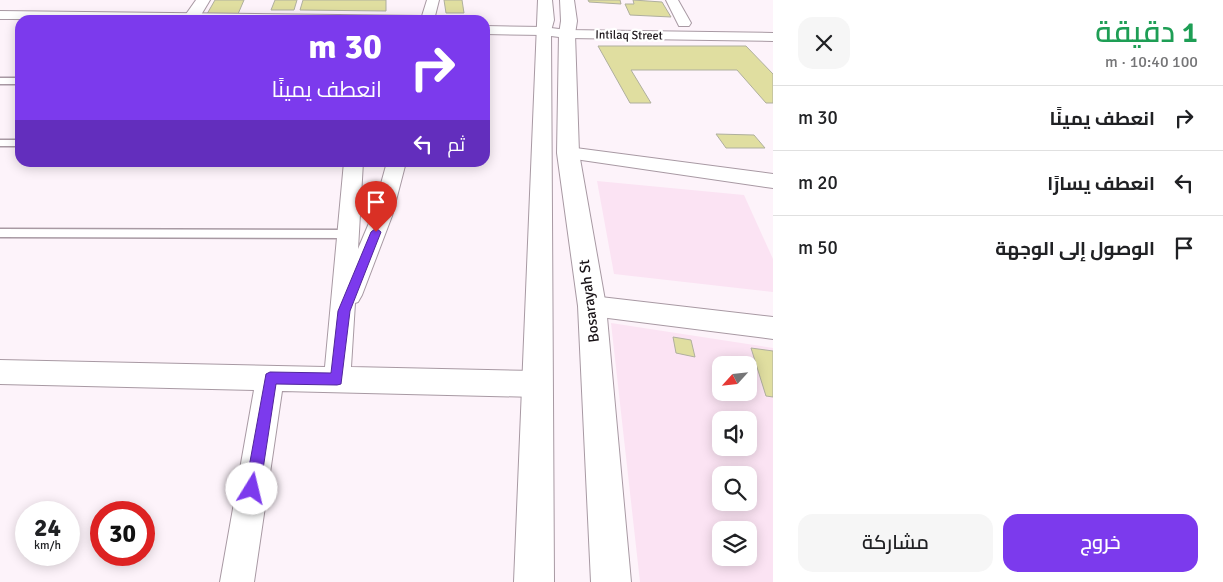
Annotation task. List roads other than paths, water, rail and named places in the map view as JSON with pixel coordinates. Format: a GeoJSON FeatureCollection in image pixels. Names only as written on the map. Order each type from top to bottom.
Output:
{"type":"FeatureCollection","features":[{"type":"Feature","properties":{"kind":"street"},"geometry":{"type":"LineString","coordinates":[[193,15],[203,0]]}},
{"type":"Feature","properties":{"kind":"street"},"geometry":{"type":"LineString","coordinates":[[427,15],[433,0]]}},
{"type":"Feature","properties":{"kind":"street"},"geometry":{"type":"LineString","coordinates":[[672,0],[684,23]]}},
{"type":"Feature","properties":{"kind":"street"},"geometry":{"type":"LineString","coordinates":[[0,15],[131,11],[172,15]]}},
{"type":"Feature","properties":{"kind":"street"},"geometry":{"type":"LineString","coordinates":[[534,582],[536,384],[556,18]]}},
{"type":"Feature","properties":{"kind":"street","name":"Intilaq Street"},"geometry":{"type":"LineString","coordinates":[[490,20],[556,18],[773,24]]}},
{"type":"Feature","properties":{"kind":"street","name":"Intilaq Street"},"geometry":{"type":"LineString","coordinates":[[490,29],[556,18],[773,37]]}},
{"type":"Feature","properties":{"kind":"street","name":"Bosarayah St"},"geometry":{"type":"LineString","coordinates":[[556,18],[568,153],[592,306],[611,582]]}},
{"type":"Feature","properties":{"kind":"street"},"geometry":{"type":"LineString","coordinates":[[0,24],[15,25]]}},
{"type":"Feature","properties":{"kind":"street"},"geometry":{"type":"LineString","coordinates":[[568,153],[773,181]]}},
{"type":"Feature","properties":{"kind":"street"},"geometry":{"type":"LineString","coordinates":[[337,380],[344,311],[346,234],[353,167]]}},
{"type":"Feature","properties":{"kind":"street"},"geometry":{"type":"LineString","coordinates":[[344,311],[382,216],[396,167]]}},
{"type":"Feature","properties":{"kind":"street"},"geometry":{"type":"LineString","coordinates":[[592,306],[773,328]]}},
{"type":"Feature","properties":{"kind":"street"},"geometry":{"type":"LineString","coordinates":[[0,372],[536,384]]}},
{"type":"Feature","properties":{"kind":"street"},"geometry":{"type":"LineString","coordinates":[[237,582],[270,378]]}},
{"type":"Feature","properties":{"kind":"lane"},"geometry":{"type":"LineString","coordinates":[[0,81],[15,81]]}},
{"type":"Feature","properties":{"kind":"lane"},"geometry":{"type":"LineString","coordinates":[[0,143],[15,143]]}},
{"type":"Feature","properties":{"kind":"lane"},"geometry":{"type":"LineString","coordinates":[[0,233],[346,234]]}}]}
